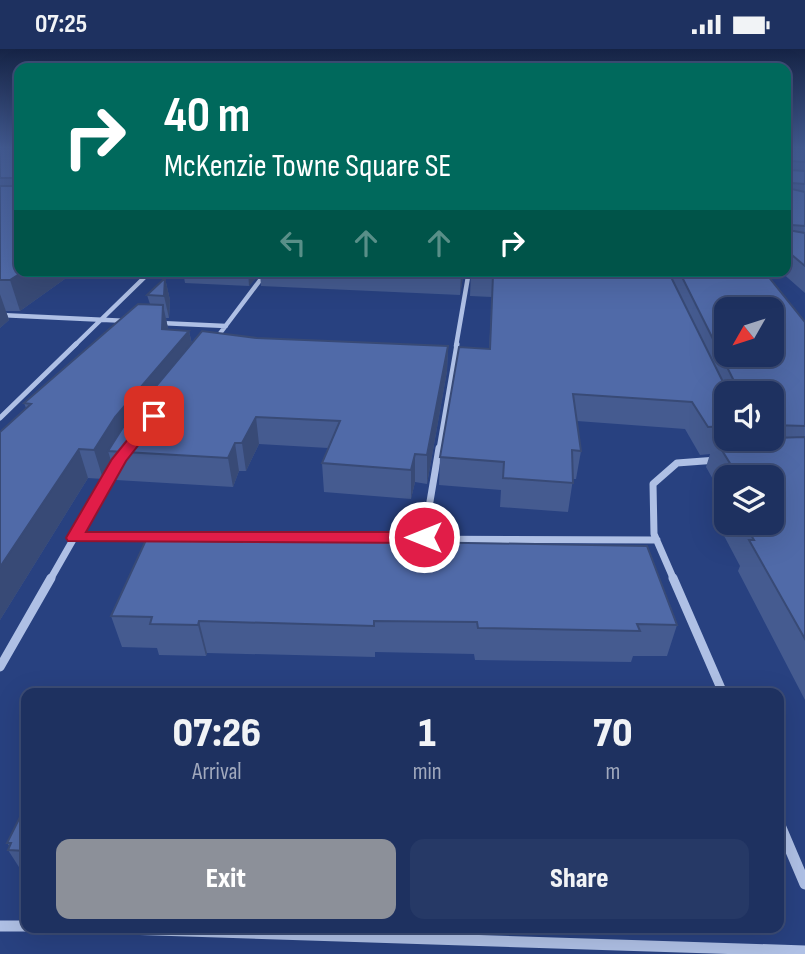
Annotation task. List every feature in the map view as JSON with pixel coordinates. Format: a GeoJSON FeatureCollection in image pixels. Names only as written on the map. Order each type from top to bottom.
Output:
{"type":"FeatureCollection","features":[{"type":"Feature","properties":{"kind":"street"},"geometry":{"type":"LineString","coordinates":[[0,418],[145,277]]}},
{"type":"Feature","properties":{"kind":"street"},"geometry":{"type":"LineString","coordinates":[[213,343],[263,277]]}},
{"type":"Feature","properties":{"kind":"street"},"geometry":{"type":"LineString","coordinates":[[424,537],[468,277]]}},
{"type":"Feature","properties":{"kind":"street"},"geometry":{"type":"LineString","coordinates":[[0,315],[140,322]]}},
{"type":"Feature","properties":{"kind":"street"},"geometry":{"type":"LineString","coordinates":[[152,323],[226,326]]}},
{"type":"Feature","properties":{"kind":"street"},"geometry":{"type":"LineString","coordinates":[[0,667],[128,449]]}},
{"type":"Feature","properties":{"kind":"street"},"geometry":{"type":"LineString","coordinates":[[721,688],[654,534],[653,484],[677,463],[730,459]]}},
{"type":"Feature","properties":{"kind":"street"},"geometry":{"type":"LineString","coordinates":[[74,538],[424,537],[657,540]]}},
{"type":"Feature","properties":{"kind":"street"},"geometry":{"type":"LineString","coordinates":[[784,835],[805,884]]}},
{"type":"Feature","properties":{"kind":"street"},"geometry":{"type":"LineString","coordinates":[[0,926],[21,926]]}},
{"type":"Feature","properties":{"kind":"street"},"geometry":{"type":"LineString","coordinates":[[248,933],[805,951]]}},
{"type":"Feature","properties":{"kind":"building"},"geometry":{"type":"Polygon","coordinates":[[[0,190],[14,190],[15,277],[0,280],[0,190]]]}},
{"type":"Feature","properties":{"kind":"building"},"geometry":{"type":"Polygon","coordinates":[[[791,190],[805,192],[805,226],[792,225],[791,190]]]}},
{"type":"Feature","properties":{"kind":"building"},"geometry":{"type":"Polygon","coordinates":[[[791,231],[805,233],[805,266],[791,254],[791,231]]]}},
{"type":"Feature","properties":{"kind":"building"},"geometry":{"type":"Polygon","coordinates":[[[493,277],[671,277],[723,381],[714,381],[714,427],[708,427],[692,402],[573,394],[581,451],[572,450],[573,483],[503,478],[504,462],[440,457],[459,347],[490,349],[493,277]]]}},
{"type":"Feature","properties":{"kind":"building"},"geometry":{"type":"Polygon","coordinates":[[[682,277],[769,277],[805,322],[805,426],[784,425],[784,381],[734,381],[727,367],[784,367],[784,297],[714,297],[714,341],[682,277]]]}},
{"type":"Feature","properties":{"kind":"building"},"geometry":{"type":"Polygon","coordinates":[[[165,278],[164,296],[147,295],[165,278]]]}},
{"type":"Feature","properties":{"kind":"building"},"geometry":{"type":"Polygon","coordinates":[[[138,304],[163,305],[162,329],[189,331],[115,417],[94,450],[79,449],[0,567],[0,432],[31,404],[24,403],[138,304]]]}},
{"type":"Feature","properties":{"kind":"building"},"geometry":{"type":"Polygon","coordinates":[[[202,331],[257,338],[448,346],[427,455],[415,454],[411,470],[322,463],[340,421],[256,417],[242,443],[235,443],[228,458],[108,451],[127,421],[202,331]]]}},
{"type":"Feature","properties":{"kind":"building"},"geometry":{"type":"Polygon","coordinates":[[[805,437],[805,639],[749,540],[754,540],[751,535],[784,535],[784,465],[731,465],[722,451],[784,451],[784,438],[805,437]]]}},
{"type":"Feature","properties":{"kind":"building"},"geometry":{"type":"Polygon","coordinates":[[[243,539],[647,546],[677,625],[637,624],[640,631],[478,628],[477,622],[374,621],[374,626],[199,621],[198,625],[150,624],[152,617],[111,616],[146,540],[242,542],[243,539]]]}},
{"type":"Feature","properties":{"kind":"building"},"geometry":{"type":"Polygon","coordinates":[[[21,815],[21,851],[8,850],[11,843],[7,843],[21,815]]]}},
{"type":"Feature","properties":{"kind":"route"},"geometry":{"type":"LineString","coordinates":[[154,416],[119,459],[74,538],[424,537]]}}]}
